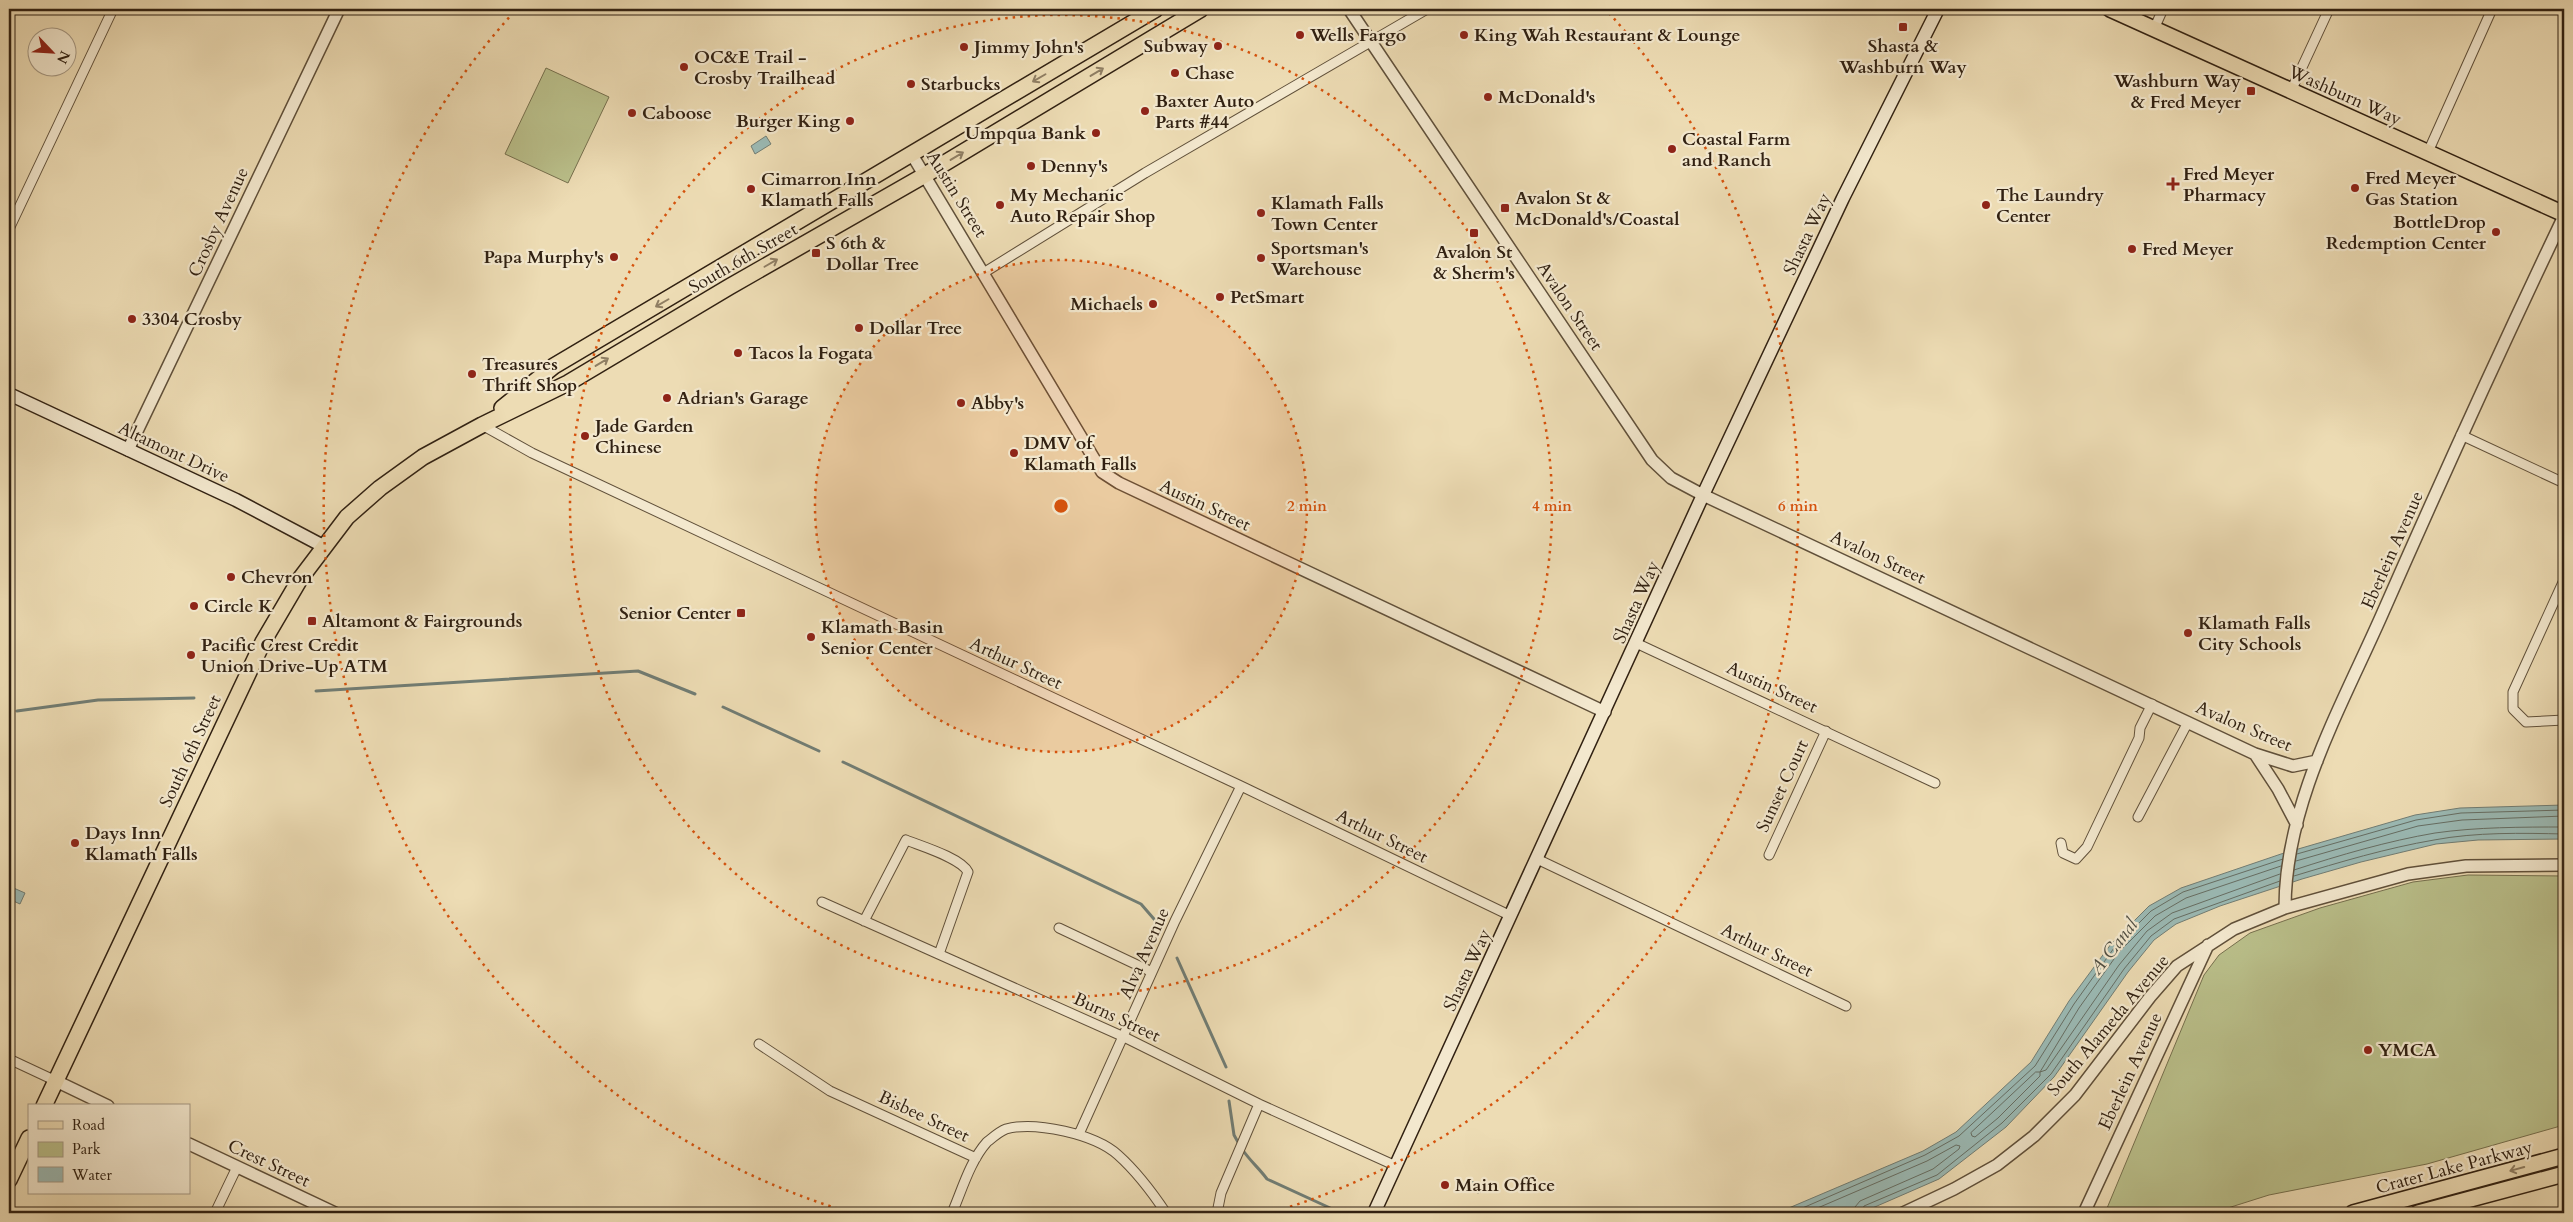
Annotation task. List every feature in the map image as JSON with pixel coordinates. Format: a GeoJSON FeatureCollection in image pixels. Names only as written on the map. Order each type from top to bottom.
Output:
{"type":"FeatureCollection","features":[{"type":"Feature","properties":{"kind":"main road","name":"South 6th Street"},"geometry":{"type":"LineString","coordinates":[[482,425],[554,366],[1156,9]]}},
{"type":"Feature","properties":{"kind":"main road","name":"South 6th Street"},"geometry":{"type":"LineString","coordinates":[[45,1104],[263,642],[300,578],[347,516],[380,488],[423,457],[482,425],[568,383],[729,287],[925,175],[1201,9]]}},
{"type":"Feature","properties":{"kind":"main road","name":"Shasta Way"},"geometry":{"type":"LineString","coordinates":[[1374,1213],[1703,495],[1843,198],[1938,9]]}},
{"type":"Feature","properties":{"kind":"main road","name":"Washburn Way"},"geometry":{"type":"LineString","coordinates":[[2110,9],[2564,215]]}},
{"type":"Feature","properties":{"kind":"main road","name":"Altamont Drive"},"geometry":{"type":"LineString","coordinates":[[9,394],[236,500],[323,546]]}},
{"type":"Feature","properties":{"kind":"main road"},"geometry":{"type":"LineString","coordinates":[[9,1180],[28,1140]]}},
{"type":"Feature","properties":{"kind":"main road","name":"Crater Lake Parkway"},"geometry":{"type":"LineString","coordinates":[[2353,1213],[2564,1156]]}},
{"type":"Feature","properties":{"kind":"main road","name":"Crater Lake Parkway"},"geometry":{"type":"LineString","coordinates":[[2418,1213],[2564,1174]]}},
{"type":"Feature","properties":{"kind":"street"},"geometry":{"type":"LineString","coordinates":[[9,229],[112,9]]}},
{"type":"Feature","properties":{"kind":"street","name":"Crosby Avenue"},"geometry":{"type":"LineString","coordinates":[[128,450],[339,9]]}},
{"type":"Feature","properties":{"kind":"street","name":"Avalon Street"},"geometry":{"type":"LineString","coordinates":[[1349,9],[1652,460],[1671,478],[1703,495],[2152,704],[2255,754],[2293,766],[2317,761]]}},
{"type":"Feature","properties":{"kind":"street"},"geometry":{"type":"LineString","coordinates":[[985,272],[1146,173],[1427,9]]}},
{"type":"Feature","properties":{"kind":"street"},"geometry":{"type":"LineString","coordinates":[[2154,29],[2162,9]]}},
{"type":"Feature","properties":{"kind":"street"},"geometry":{"type":"LineString","coordinates":[[2291,91],[2328,9]]}},
{"type":"Feature","properties":{"kind":"street"},"geometry":{"type":"LineString","coordinates":[[2428,152],[2492,9]]}},
{"type":"Feature","properties":{"kind":"street","name":"Austin Street"},"geometry":{"type":"LineString","coordinates":[[911,153],[985,272],[1102,472],[1119,483],[1605,712]]}},
{"type":"Feature","properties":{"kind":"street","name":"Eberlein Avenue"},"geometry":{"type":"LineString","coordinates":[[2284,908],[2296,825],[2317,761],[2461,435],[2564,215]]}},
{"type":"Feature","properties":{"kind":"street","name":"Arthur Street"},"geometry":{"type":"LineString","coordinates":[[482,425],[541,457],[1241,786],[1511,916]]}},
{"type":"Feature","properties":{"kind":"street"},"geometry":{"type":"LineString","coordinates":[[2461,435],[2564,484]]}},
{"type":"Feature","properties":{"kind":"street"},"geometry":{"type":"LineString","coordinates":[[2564,580],[2513,692],[2513,709],[2526,722],[2564,720]]}},
{"type":"Feature","properties":{"kind":"street","name":"Austin Street"},"geometry":{"type":"LineString","coordinates":[[1636,643],[1936,783]]}},
{"type":"Feature","properties":{"kind":"street"},"geometry":{"type":"LineString","coordinates":[[2061,843],[2063,853],[2076,859],[2087,847],[2139,738],[2140,728],[2152,704]]}},
{"type":"Feature","properties":{"kind":"street"},"geometry":{"type":"LineString","coordinates":[[2138,817],[2188,722]]}},
{"type":"Feature","properties":{"kind":"street","name":"Sunset Court"},"geometry":{"type":"LineString","coordinates":[[1768,855],[1826,732]]}},
{"type":"Feature","properties":{"kind":"street"},"geometry":{"type":"LineString","coordinates":[[2255,754],[2278,789],[2296,825]]}},
{"type":"Feature","properties":{"kind":"street","name":"Alva Avenue"},"geometry":{"type":"LineString","coordinates":[[1079,1134],[1152,972],[1241,786]]}},
{"type":"Feature","properties":{"kind":"street"},"geometry":{"type":"LineString","coordinates":[[864,921],[906,840],[955,860],[966,867],[968,872],[938,954]]}},
{"type":"Feature","properties":{"kind":"street","name":"Arthur Street"},"geometry":{"type":"LineString","coordinates":[[1537,859],[1846,1006]]}},
{"type":"Feature","properties":{"kind":"street","name":"South Alameda Avenue"},"geometry":{"type":"LineString","coordinates":[[1903,1213],[1954,1189],[1997,1165],[2034,1136],[2075,1095],[2150,996],[2177,966],[2208,944],[2234,929],[2284,908],[2408,874],[2466,866],[2564,865]]}},
{"type":"Feature","properties":{"kind":"street","name":"Burns Street"},"geometry":{"type":"LineString","coordinates":[[822,902],[1124,1037],[1259,1104],[1396,1166]]}},
{"type":"Feature","properties":{"kind":"street"},"geometry":{"type":"LineString","coordinates":[[1058,928],[1152,972]]}},
{"type":"Feature","properties":{"kind":"street","name":"Eberlein Avenue"},"geometry":{"type":"LineString","coordinates":[[2084,1213],[2208,944]]}},
{"type":"Feature","properties":{"kind":"street","name":"Bisbee Street"},"geometry":{"type":"LineString","coordinates":[[759,1044],[830,1091],[976,1158],[988,1142],[1005,1129],[1038,1126],[1079,1134],[1117,1153],[1146,1184],[1166,1213]]}},
{"type":"Feature","properties":{"kind":"street"},"geometry":{"type":"LineString","coordinates":[[9,1059],[104,1104]]}},
{"type":"Feature","properties":{"kind":"street"},"geometry":{"type":"LineString","coordinates":[[1217,1213],[1221,1193],[1259,1104]]}},
{"type":"Feature","properties":{"kind":"street","name":"Crest Street"},"geometry":{"type":"LineString","coordinates":[[190,1144],[335,1213]]}},
{"type":"Feature","properties":{"kind":"street"},"geometry":{"type":"LineString","coordinates":[[952,1213],[976,1158]]}},
{"type":"Feature","properties":{"kind":"street"},"geometry":{"type":"LineString","coordinates":[[215,1213],[237,1167]]}},
{"type":"Feature","properties":{"kind":"green space"},"geometry":{"type":"Polygon","coordinates":[[[546,68],[609,97],[568,183],[505,154],[546,68]]]}},
{"type":"Feature","properties":{"kind":"green space","name":"YMCA"},"geometry":{"type":"Polygon","coordinates":[[[2468,875],[2564,876],[2564,1125],[2427,1164],[2269,1195],[2212,1213],[2105,1213],[2204,975],[2219,955],[2250,933],[2320,908],[2413,882],[2468,875]]]}},
{"type":"Feature","properties":{"kind":"water"},"geometry":{"type":"Polygon","coordinates":[[[766,136],[771,144],[755,154],[751,146],[766,136]]]}},
{"type":"Feature","properties":{"kind":"water","name":"A Canal"},"geometry":{"type":"Polygon","coordinates":[[[2564,805],[2564,839],[2478,840],[2436,844],[2361,862],[2302,879],[2220,906],[2176,924],[2154,940],[2128,972],[2054,1077],[2006,1127],[1939,1179],[1861,1213],[1777,1213],[1923,1151],[1956,1132],[2031,1062],[2069,1001],[2111,944],[2149,906],[2181,888],[2281,854],[2415,815],[2460,808],[2564,805]]]}},
{"type":"Feature","properties":{"kind":"water"},"geometry":{"type":"Polygon","coordinates":[[[9,886],[25,893],[20,904],[9,899],[9,886]]]}},
{"type":"Feature","properties":{"kind":"water"},"geometry":{"type":"Polygon","coordinates":[[[1472,1181],[1485,1189],[1484,1191],[1478,1193],[1470,1189],[1468,1184],[1472,1181]]]}},
{"type":"Feature","properties":{"kind":"waterway"},"geometry":{"type":"LineString","coordinates":[[316,691],[638,671],[695,694]]}},
{"type":"Feature","properties":{"kind":"waterway"},"geometry":{"type":"LineString","coordinates":[[17,711],[98,700],[194,698]]}},
{"type":"Feature","properties":{"kind":"waterway"},"geometry":{"type":"LineString","coordinates":[[723,707],[819,751]]}},
{"type":"Feature","properties":{"kind":"waterway"},"geometry":{"type":"LineString","coordinates":[[843,762],[1141,904],[1160,926]]}},
{"type":"Feature","properties":{"kind":"waterway"},"geometry":{"type":"LineString","coordinates":[[1177,958],[1226,1067]]}},
{"type":"Feature","properties":{"kind":"waterway"},"geometry":{"type":"LineString","coordinates":[[1229,1101],[1234,1135],[1239,1144]]}},
{"type":"Feature","properties":{"kind":"waterway"},"geometry":{"type":"LineString","coordinates":[[1242,1149],[1267,1179],[1341,1213]]}},
{"type":"Feature","properties":{"kind":"place","name":"Shasta & Washburn Way"},"geometry":{"type":"Point","coordinates":[1903,27]}},
{"type":"Feature","properties":{"kind":"place","name":"Wells Fargo"},"geometry":{"type":"Point","coordinates":[1300,35]}},
{"type":"Feature","properties":{"kind":"place","name":"King Wah Restaurant & Lounge"},"geometry":{"type":"Point","coordinates":[1464,35]}},
{"type":"Feature","properties":{"kind":"place","name":"Subway"},"geometry":{"type":"Point","coordinates":[1218,46]}},
{"type":"Feature","properties":{"kind":"place","name":"Jimmy John's"},"geometry":{"type":"Point","coordinates":[964,47]}},
{"type":"Feature","properties":{"kind":"place","name":"OC&E Trail - Crosby Trailhead"},"geometry":{"type":"Point","coordinates":[684,67]}},
{"type":"Feature","properties":{"kind":"place","name":"Chase"},"geometry":{"type":"Point","coordinates":[1175,73]}},
{"type":"Feature","properties":{"kind":"place","name":"Starbucks"},"geometry":{"type":"Point","coordinates":[911,84]}},
{"type":"Feature","properties":{"kind":"place","name":"Washburn Way & Fred Meyer"},"geometry":{"type":"Point","coordinates":[2251,91]}},
{"type":"Feature","properties":{"kind":"place","name":"McDonald's"},"geometry":{"type":"Point","coordinates":[1488,97]}},
{"type":"Feature","properties":{"kind":"place","name":"Baxter Auto Parts #44"},"geometry":{"type":"Point","coordinates":[1145,111]}},
{"type":"Feature","properties":{"kind":"place","name":"Caboose"},"geometry":{"type":"Point","coordinates":[632,113]}},
{"type":"Feature","properties":{"kind":"place","name":"Burger King"},"geometry":{"type":"Point","coordinates":[850,121]}},
{"type":"Feature","properties":{"kind":"place","name":"Umpqua Bank"},"geometry":{"type":"Point","coordinates":[1096,133]}},
{"type":"Feature","properties":{"kind":"place","name":"Coastal Farm and Ranch"},"geometry":{"type":"Point","coordinates":[1672,149]}},
{"type":"Feature","properties":{"kind":"place","name":"Denny's"},"geometry":{"type":"Point","coordinates":[1031,166]}},
{"type":"Feature","properties":{"kind":"place","name":"Fred Meyer Pharmacy"},"geometry":{"type":"Point","coordinates":[2173,184]}},
{"type":"Feature","properties":{"kind":"place","name":"Fred Meyer Gas Station"},"geometry":{"type":"Point","coordinates":[2355,188]}},
{"type":"Feature","properties":{"kind":"place","name":"Cimarron Inn Klamath Falls"},"geometry":{"type":"Point","coordinates":[751,189]}},
{"type":"Feature","properties":{"kind":"place","name":"My Mechanic Auto Repair Shop"},"geometry":{"type":"Point","coordinates":[1000,205]}},
{"type":"Feature","properties":{"kind":"place","name":"The Laundry Center"},"geometry":{"type":"Point","coordinates":[1986,205]}},
{"type":"Feature","properties":{"kind":"place","name":"Avalon St & McDonald's/Coastal"},"geometry":{"type":"Point","coordinates":[1505,208]}},
{"type":"Feature","properties":{"kind":"place","name":"Klamath Falls Town Center"},"geometry":{"type":"Point","coordinates":[1261,213]}},
{"type":"Feature","properties":{"kind":"place","name":"BottleDrop Redemption Center"},"geometry":{"type":"Point","coordinates":[2496,232]}},
{"type":"Feature","properties":{"kind":"place","name":"Avalon St & Sherm's"},"geometry":{"type":"Point","coordinates":[1474,233]}},
{"type":"Feature","properties":{"kind":"place","name":"Fred Meyer"},"geometry":{"type":"Point","coordinates":[2132,249]}},
{"type":"Feature","properties":{"kind":"place","name":"S 6th & Dollar Tree"},"geometry":{"type":"Point","coordinates":[816,253]}},
{"type":"Feature","properties":{"kind":"place","name":"Papa Murphy's"},"geometry":{"type":"Point","coordinates":[614,257]}},
{"type":"Feature","properties":{"kind":"place","name":"Sportsman's Warehouse"},"geometry":{"type":"Point","coordinates":[1261,258]}},
{"type":"Feature","properties":{"kind":"place","name":"PetSmart"},"geometry":{"type":"Point","coordinates":[1220,297]}},
{"type":"Feature","properties":{"kind":"place","name":"Michaels"},"geometry":{"type":"Point","coordinates":[1153,304]}},
{"type":"Feature","properties":{"kind":"place","name":"3304 Crosby"},"geometry":{"type":"Point","coordinates":[132,319]}},
{"type":"Feature","properties":{"kind":"place","name":"Dollar Tree"},"geometry":{"type":"Point","coordinates":[859,328]}},
{"type":"Feature","properties":{"kind":"place","name":"Tacos la Fogata"},"geometry":{"type":"Point","coordinates":[738,353]}},
{"type":"Feature","properties":{"kind":"place","name":"Treasures Thrift Shop"},"geometry":{"type":"Point","coordinates":[472,374]}},
{"type":"Feature","properties":{"kind":"place","name":"Adrian's Garage"},"geometry":{"type":"Point","coordinates":[667,398]}},
{"type":"Feature","properties":{"kind":"place","name":"Abby's"},"geometry":{"type":"Point","coordinates":[961,403]}},
{"type":"Feature","properties":{"kind":"place","name":"Jade Garden Chinese"},"geometry":{"type":"Point","coordinates":[585,436]}},
{"type":"Feature","properties":{"kind":"place","name":"DMV of Klamath Falls"},"geometry":{"type":"Point","coordinates":[1014,453]}},
{"type":"Feature","properties":{"kind":"place","name":"Chevron"},"geometry":{"type":"Point","coordinates":[231,577]}},
{"type":"Feature","properties":{"kind":"place","name":"Circle K"},"geometry":{"type":"Point","coordinates":[194,606]}},
{"type":"Feature","properties":{"kind":"place","name":"Senior Center"},"geometry":{"type":"Point","coordinates":[741,613]}},
{"type":"Feature","properties":{"kind":"place","name":"Altamont & Fairgrounds"},"geometry":{"type":"Point","coordinates":[312,621]}},
{"type":"Feature","properties":{"kind":"place","name":"Klamath Falls City Schools"},"geometry":{"type":"Point","coordinates":[2188,633]}},
{"type":"Feature","properties":{"kind":"place","name":"Klamath Basin Senior Center"},"geometry":{"type":"Point","coordinates":[811,637]}},
{"type":"Feature","properties":{"kind":"place","name":"Pacific Crest Credit Union Drive-Up ATM"},"geometry":{"type":"Point","coordinates":[191,655]}},
{"type":"Feature","properties":{"kind":"place","name":"Days Inn Klamath Falls"},"geometry":{"type":"Point","coordinates":[75,843]}},
{"type":"Feature","properties":{"kind":"place","name":"YMCA"},"geometry":{"type":"Point","coordinates":[2368,1050]}},
{"type":"Feature","properties":{"kind":"place","name":"Main Office"},"geometry":{"type":"Point","coordinates":[1445,1185]}}]}
